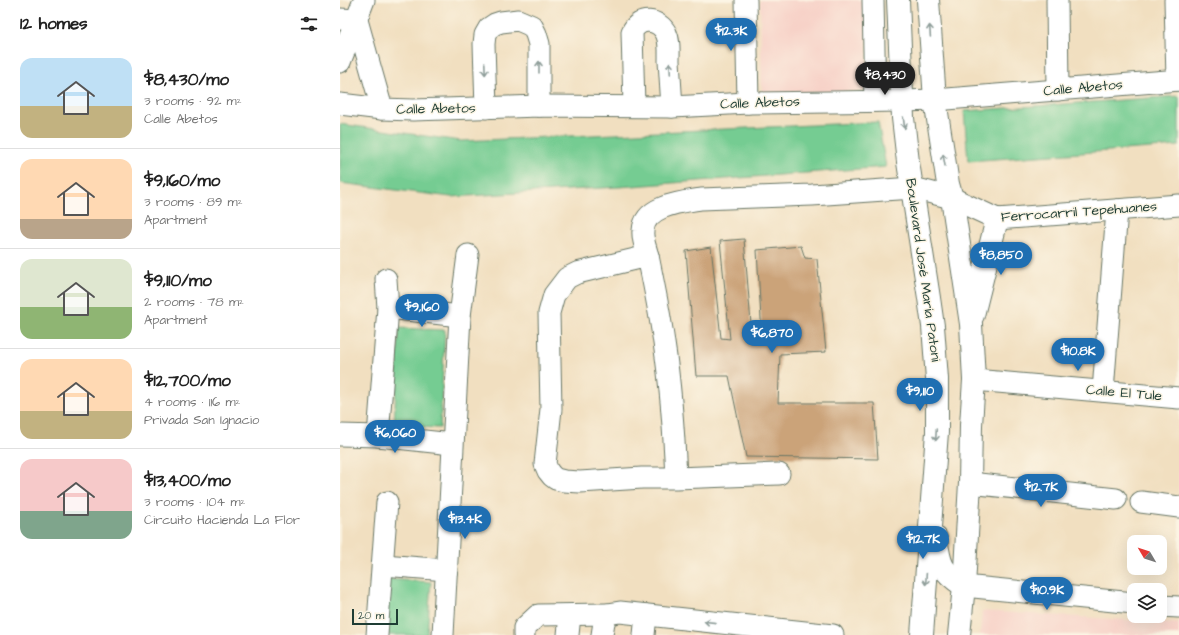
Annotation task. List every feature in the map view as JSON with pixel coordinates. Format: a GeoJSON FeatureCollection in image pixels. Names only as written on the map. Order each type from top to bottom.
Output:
{"type":"FeatureCollection","features":[{"type":"Feature","properties":{"kind":"main road","name":"Boulevard José María Patoni"},"geometry":{"type":"LineString","coordinates":[[898,0],[902,101],[908,162],[930,305],[937,372],[937,425],[922,635]]}},
{"type":"Feature","properties":{"kind":"main road"},"geometry":{"type":"LineString","coordinates":[[928,0],[935,100],[947,177],[952,198],[971,324],[974,380],[964,586],[959,635]]}},
{"type":"Feature","properties":{"kind":"main road"},"geometry":{"type":"LineString","coordinates":[[971,324],[997,219]]}},
{"type":"Feature","properties":{"kind":"main road"},"geometry":{"type":"LineString","coordinates":[[931,506],[937,543],[944,571],[964,586]]}},
{"type":"Feature","properties":{"kind":"street"},"geometry":{"type":"LineString","coordinates":[[340,62],[348,19],[364,0]]}},
{"type":"Feature","properties":{"kind":"street"},"geometry":{"type":"LineString","coordinates":[[746,0],[748,103]]}},
{"type":"Feature","properties":{"kind":"street"},"geometry":{"type":"LineString","coordinates":[[873,0],[875,101]]}},
{"type":"Feature","properties":{"kind":"street"},"geometry":{"type":"LineString","coordinates":[[1057,0],[1058,90]]}},
{"type":"Feature","properties":{"kind":"street"},"geometry":{"type":"LineString","coordinates":[[1175,0],[1178,80]]}},
{"type":"Feature","properties":{"kind":"street"},"geometry":{"type":"LineString","coordinates":[[348,19],[382,109]]}},
{"type":"Feature","properties":{"kind":"street"},"geometry":{"type":"LineString","coordinates":[[486,108],[485,35],[489,28],[495,24],[518,20],[532,26],[539,44],[539,106]]}},
{"type":"Feature","properties":{"kind":"street"},"geometry":{"type":"LineString","coordinates":[[634,106],[632,32],[635,26],[646,20],[661,27],[666,33],[672,107]]}},
{"type":"Feature","properties":{"kind":"street","name":"Calle Abetos"},"geometry":{"type":"LineString","coordinates":[[340,104],[382,109],[412,110],[539,106],[672,107],[748,103],[902,101],[935,100],[1178,80]]}},
{"type":"Feature","properties":{"kind":"street","name":"Ferrocarril Tepehuanes"},"geometry":{"type":"LineString","coordinates":[[676,478],[673,431],[660,313],[643,231],[647,219],[652,213],[659,209],[702,199],[812,195],[913,188],[952,198],[997,219],[1179,206]]}},
{"type":"Feature","properties":{"kind":"street"},"geometry":{"type":"LineString","coordinates":[[1103,391],[1117,210]]}},
{"type":"Feature","properties":{"kind":"street"},"geometry":{"type":"LineString","coordinates":[[443,635],[460,316],[468,254]]}},
{"type":"Feature","properties":{"kind":"street"},"geometry":{"type":"LineString","coordinates":[[648,256],[577,273],[567,278],[554,295],[548,313],[551,409],[546,464],[548,471],[556,479],[580,482],[642,478],[779,474]]}},
{"type":"Feature","properties":{"kind":"street"},"geometry":{"type":"LineString","coordinates":[[378,436],[388,308],[386,279]]}},
{"type":"Feature","properties":{"kind":"street"},"geometry":{"type":"LineString","coordinates":[[388,308],[460,316]]}},
{"type":"Feature","properties":{"kind":"street","name":"Calle El Tule"},"geometry":{"type":"LineString","coordinates":[[974,380],[1179,398]]}},
{"type":"Feature","properties":{"kind":"street"},"geometry":{"type":"LineString","coordinates":[[340,435],[378,436],[452,444]]}},
{"type":"Feature","properties":{"kind":"street"},"geometry":{"type":"LineString","coordinates":[[970,483],[1116,499]]}},
{"type":"Feature","properties":{"kind":"street"},"geometry":{"type":"LineString","coordinates":[[377,635],[388,502]]}},
{"type":"Feature","properties":{"kind":"street"},"geometry":{"type":"LineString","coordinates":[[1141,502],[1179,507]]}},
{"type":"Feature","properties":{"kind":"street"},"geometry":{"type":"LineString","coordinates":[[383,565],[447,570]]}},
{"type":"Feature","properties":{"kind":"street"},"geometry":{"type":"LineString","coordinates":[[964,586],[1127,602]]}},
{"type":"Feature","properties":{"kind":"street"},"geometry":{"type":"LineString","coordinates":[[1167,607],[1179,608]]}},
{"type":"Feature","properties":{"kind":"street"},"geometry":{"type":"LineString","coordinates":[[524,635],[524,628],[538,615],[569,625],[620,612],[833,635]]}},
{"type":"Feature","properties":{"kind":"street"},"geometry":{"type":"LineString","coordinates":[[602,635],[604,622],[608,614]]}},
{"type":"Feature","properties":{"kind":"street"},"geometry":{"type":"LineString","coordinates":[[644,635],[646,615]]}},
{"type":"Feature","properties":{"kind":"shaded area"},"geometry":{"type":"Polygon","coordinates":[[[760,0],[866,0],[868,91],[762,94],[760,0]]]}},
{"type":"Feature","properties":{"kind":"shaded area"},"geometry":{"type":"Polygon","coordinates":[[[982,611],[1127,620],[1127,623],[1179,623],[1179,635],[980,635],[982,611]]]}},
{"type":"Feature","properties":{"kind":"green space"},"geometry":{"type":"Polygon","coordinates":[[[1179,96],[1179,146],[968,161],[964,111],[1179,96]]]}},
{"type":"Feature","properties":{"kind":"green space"},"geometry":{"type":"Polygon","coordinates":[[[878,122],[886,167],[619,187],[451,197],[340,183],[340,124],[461,141],[878,122]]]}},
{"type":"Feature","properties":{"kind":"green space"},"geometry":{"type":"Polygon","coordinates":[[[399,328],[445,330],[440,428],[394,426],[399,328]]]}},
{"type":"Feature","properties":{"kind":"green space"},"geometry":{"type":"Polygon","coordinates":[[[386,579],[431,582],[427,635],[382,635],[386,579]]]}},
{"type":"Feature","properties":{"kind":"building"},"geometry":{"type":"Polygon","coordinates":[[[744,239],[752,336],[762,336],[757,250],[801,246],[805,258],[817,259],[826,352],[780,354],[778,403],[874,403],[878,459],[746,457],[729,376],[696,376],[686,251],[711,247],[721,338],[730,339],[720,241],[744,239]]]}}]}
